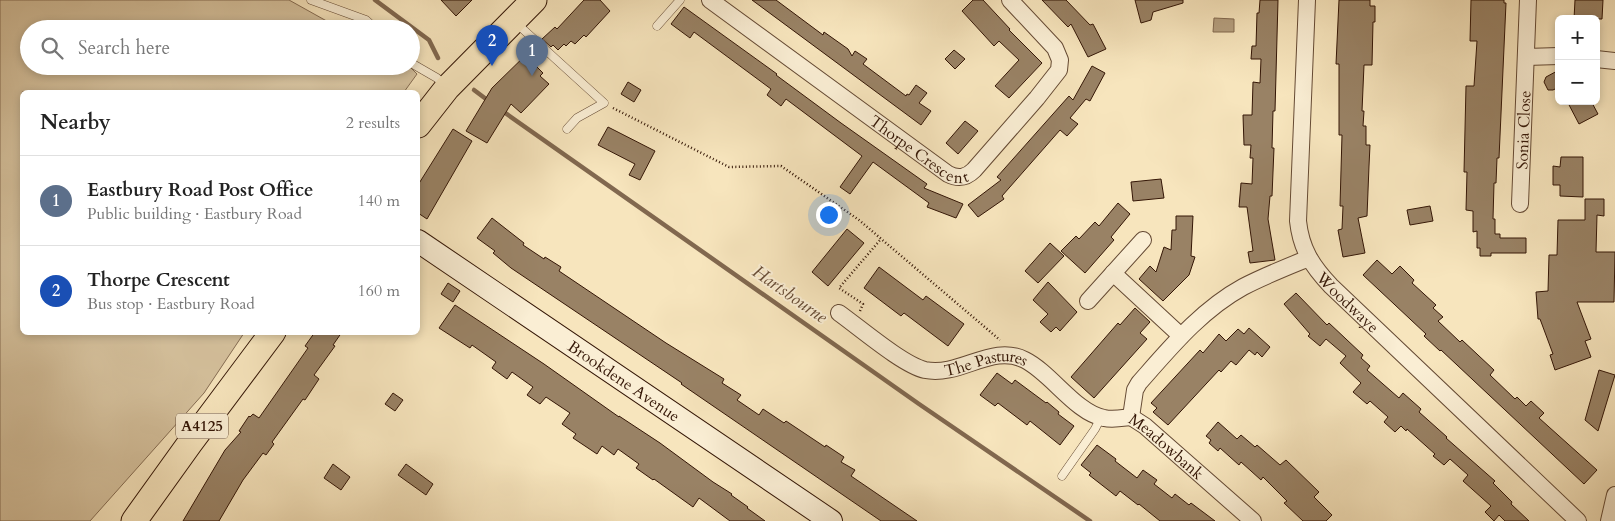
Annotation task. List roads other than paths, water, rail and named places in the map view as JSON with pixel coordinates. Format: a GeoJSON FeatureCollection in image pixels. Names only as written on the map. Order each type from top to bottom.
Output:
{"type":"FeatureCollection","features":[{"type":"Feature","properties":{"kind":"main road"},"geometry":{"type":"LineString","coordinates":[[420,122],[447,88],[534,0]]}},
{"type":"Feature","properties":{"kind":"main road","name":"Brookdene Avenue"},"geometry":{"type":"LineString","coordinates":[[420,242],[831,521]]}},
{"type":"Feature","properties":{"kind":"main road","name":"A4125"},"geometry":{"type":"LineString","coordinates":[[134,521],[270,335]]}},
{"type":"Feature","properties":{"kind":"street","name":"Thorpe Crescent"},"geometry":{"type":"LineString","coordinates":[[710,0],[948,174],[961,178],[974,170],[1044,90],[1059,70],[1060,60],[1055,48],[1010,0]]}},
{"type":"Feature","properties":{"kind":"street","name":"Woodwaye"},"geometry":{"type":"LineString","coordinates":[[1307,0],[1298,221],[1300,236],[1309,258],[1331,286],[1578,521]]}},
{"type":"Feature","properties":{"kind":"street","name":"Sonia Close"},"geometry":{"type":"LineString","coordinates":[[1520,204],[1528,0]]}},
{"type":"Feature","properties":{"kind":"street"},"geometry":{"type":"LineString","coordinates":[[1526,57],[1555,56]]}},
{"type":"Feature","properties":{"kind":"street"},"geometry":{"type":"LineString","coordinates":[[1600,59],[1615,61]]}},
{"type":"Feature","properties":{"kind":"street"},"geometry":{"type":"LineString","coordinates":[[1088,301],[1143,240]]}},
{"type":"Feature","properties":{"kind":"street","name":"Meadowbank"},"geometry":{"type":"LineString","coordinates":[[1253,521],[1145,426],[1131,417],[1135,390],[1139,382],[1202,316],[1242,288],[1309,258]]}},
{"type":"Feature","properties":{"kind":"street"},"geometry":{"type":"LineString","coordinates":[[1114,273],[1181,336]]}},
{"type":"Feature","properties":{"kind":"street","name":"The Pastures"},"geometry":{"type":"LineString","coordinates":[[839,314],[912,366],[924,370],[952,370],[992,356],[1009,355],[1025,359],[1091,414],[1101,417]]}},
{"type":"Feature","properties":{"kind":"street"},"geometry":{"type":"LineString","coordinates":[[1101,417],[1131,417]]}},
{"type":"Feature","properties":{"kind":"street"},"geometry":{"type":"LineString","coordinates":[[1609,521],[1615,495]]}},
{"type":"Feature","properties":{"kind":"lane"},"geometry":{"type":"LineString","coordinates":[[311,0],[366,20]]}},
{"type":"Feature","properties":{"kind":"lane"},"geometry":{"type":"LineString","coordinates":[[657,26],[680,0]]}},
{"type":"Feature","properties":{"kind":"lane"},"geometry":{"type":"LineString","coordinates":[[514,20],[604,103],[577,118],[567,129]]}},
{"type":"Feature","properties":{"kind":"lane"},"geometry":{"type":"LineString","coordinates":[[420,68],[437,78],[447,88]]}},
{"type":"Feature","properties":{"kind":"lane"},"geometry":{"type":"LineString","coordinates":[[1062,476],[1095,429],[1101,417]]}},
{"type":"Feature","properties":{"kind":"waterway","name":"Hartsbourne"},"geometry":{"type":"LineString","coordinates":[[375,0],[402,20]]}},
{"type":"Feature","properties":{"kind":"waterway","name":"Hartsbourne"},"geometry":{"type":"LineString","coordinates":[[420,33],[429,40],[438,58]]}},
{"type":"Feature","properties":{"kind":"waterway","name":"Hartsbourne"},"geometry":{"type":"LineString","coordinates":[[474,90],[490,102]]}},
{"type":"Feature","properties":{"kind":"waterway","name":"Hartsbourne"},"geometry":{"type":"LineString","coordinates":[[501,110],[919,404],[1090,521]]}},
{"type":"Feature","properties":{"kind":"place","name":"Thorpe Crescent"},"geometry":{"type":"Point","coordinates":[492,66]}},
{"type":"Feature","properties":{"kind":"place","name":"Eastbury Road Post Office"},"geometry":{"type":"Point","coordinates":[532,76]}}]}
